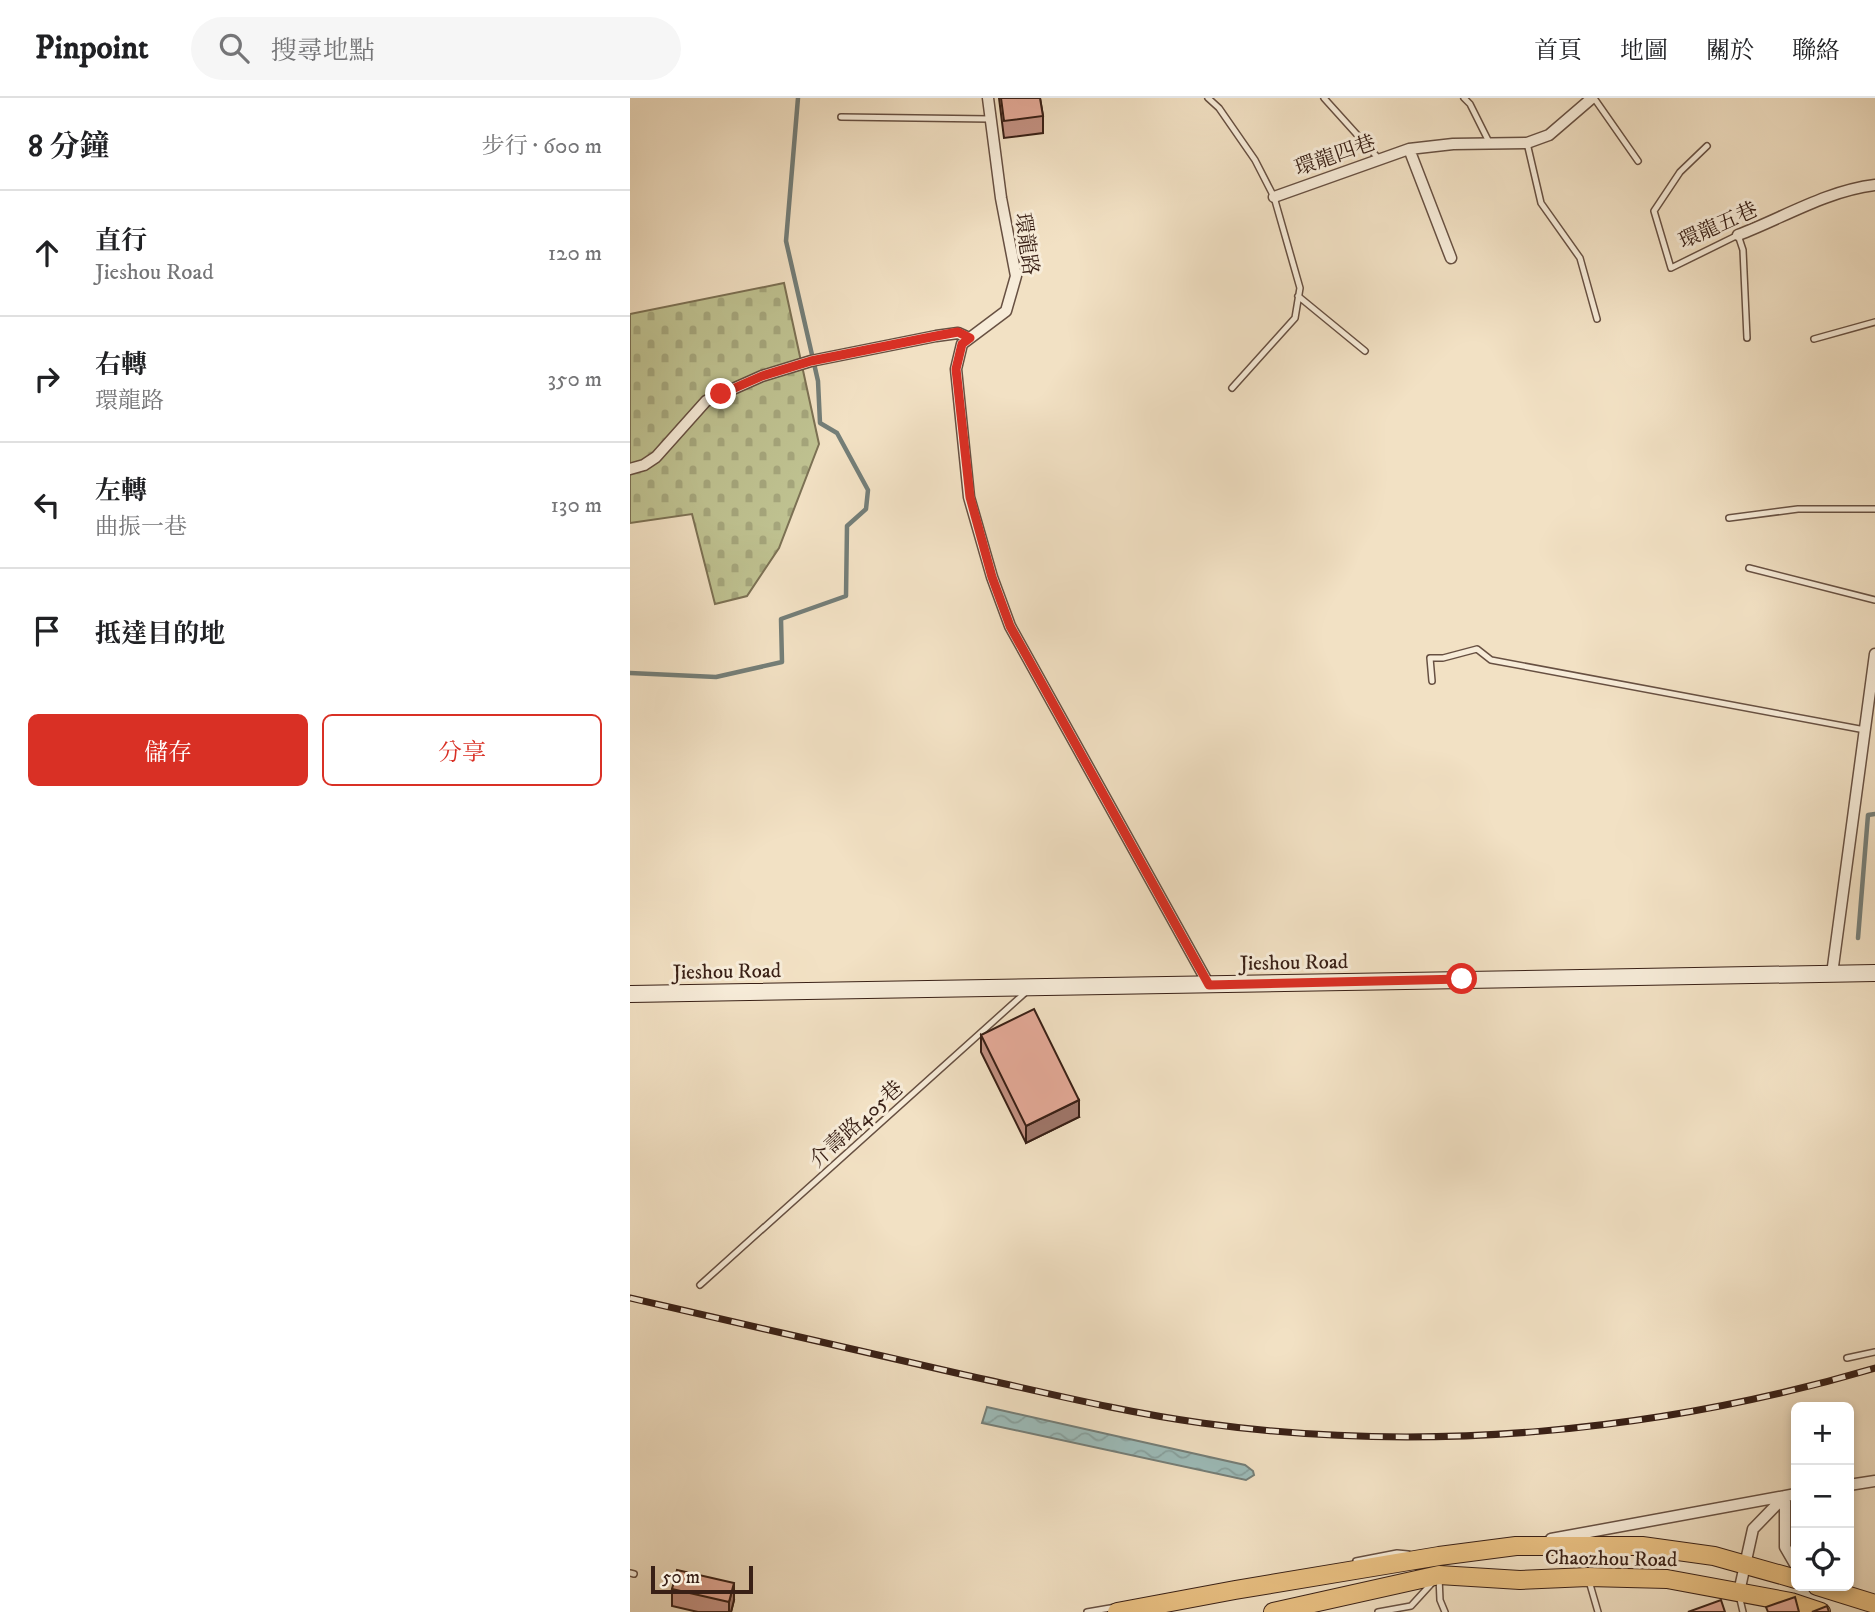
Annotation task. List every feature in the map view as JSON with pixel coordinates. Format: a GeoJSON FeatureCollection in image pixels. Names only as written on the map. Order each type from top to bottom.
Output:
{"type":"FeatureCollection","features":[{"type":"Feature","properties":{"kind":"main road","name":"Jieshou Road"},"geometry":{"type":"LineString","coordinates":[[630,994],[1875,973]]}},
{"type":"Feature","properties":{"kind":"main road","name":"Chaozhou Road"},"geometry":{"type":"LineString","coordinates":[[1117,1612],[1439,1556],[1516,1546],[1642,1546],[1714,1556],[1791,1577]]}},
{"type":"Feature","properties":{"kind":"main road"},"geometry":{"type":"LineString","coordinates":[[1439,1556],[1439,1575]]}},
{"type":"Feature","properties":{"kind":"main road","name":"Chaozhou Road"},"geometry":{"type":"LineString","coordinates":[[1273,1612],[1439,1575],[1520,1580],[1588,1577],[1667,1579],[1791,1602],[1821,1612]]}},
{"type":"Feature","properties":{"kind":"main road"},"geometry":{"type":"LineString","coordinates":[[1833,1591],[1875,1604]]}},
{"type":"Feature","properties":{"kind":"street","name":"環龍路"},"geometry":{"type":"LineString","coordinates":[[988,98],[1001,198],[1016,276],[1006,311],[962,344],[956,369],[970,497],[992,577],[1010,626],[1209,985]]}},
{"type":"Feature","properties":{"kind":"street","name":"環龍四巷"},"geometry":{"type":"LineString","coordinates":[[1274,197],[1409,149],[1453,144],[1527,143],[1549,135],[1593,98]]}},
{"type":"Feature","properties":{"kind":"street","name":"環龍四巷"},"geometry":{"type":"LineString","coordinates":[[1409,149],[1451,258]]}},
{"type":"Feature","properties":{"kind":"street","name":"環龍五巷"},"geometry":{"type":"LineString","coordinates":[[1738,234],[1774,222],[1824,198],[1875,185]]}},
{"type":"Feature","properties":{"kind":"street"},"geometry":{"type":"LineString","coordinates":[[630,469],[644,465],[656,457],[706,401],[762,376],[816,360],[936,336],[958,332],[970,338]]}},
{"type":"Feature","properties":{"kind":"street"},"geometry":{"type":"LineString","coordinates":[[1832,974],[1875,654]]}},
{"type":"Feature","properties":{"kind":"street"},"geometry":{"type":"LineString","coordinates":[[1854,1484],[1875,1481]]}},
{"type":"Feature","properties":{"kind":"street"},"geometry":{"type":"LineString","coordinates":[[1516,1546],[1791,1495]]}},
{"type":"Feature","properties":{"kind":"street"},"geometry":{"type":"LineString","coordinates":[[1739,1592],[1743,1563],[1753,1529],[1791,1495]]}},
{"type":"Feature","properties":{"kind":"street"},"geometry":{"type":"LineString","coordinates":[[1791,1495],[1785,1547],[1791,1557]]}},
{"type":"Feature","properties":{"kind":"lane"},"geometry":{"type":"LineString","coordinates":[[1208,98],[1219,108],[1248,150],[1274,197],[1300,288],[1295,318],[1232,388]]}},
{"type":"Feature","properties":{"kind":"lane"},"geometry":{"type":"LineString","coordinates":[[1324,98],[1379,159]]}},
{"type":"Feature","properties":{"kind":"lane"},"geometry":{"type":"LineString","coordinates":[[1464,98],[1470,104],[1490,144]]}},
{"type":"Feature","properties":{"kind":"lane"},"geometry":{"type":"LineString","coordinates":[[1470,104],[1478,98]]}},
{"type":"Feature","properties":{"kind":"lane"},"geometry":{"type":"LineString","coordinates":[[1593,98],[1638,161]]}},
{"type":"Feature","properties":{"kind":"lane"},"geometry":{"type":"LineString","coordinates":[[841,117],[990,119]]}},
{"type":"Feature","properties":{"kind":"lane"},"geometry":{"type":"LineString","coordinates":[[1527,143],[1541,203],[1580,258],[1597,319]]}},
{"type":"Feature","properties":{"kind":"lane","name":"環龍五巷"},"geometry":{"type":"LineString","coordinates":[[1707,146],[1679,172],[1654,211],[1671,268],[1738,234]]}},
{"type":"Feature","properties":{"kind":"lane"},"geometry":{"type":"LineString","coordinates":[[1738,234],[1743,250],[1747,338]]}},
{"type":"Feature","properties":{"kind":"lane"},"geometry":{"type":"LineString","coordinates":[[1298,296],[1365,351]]}},
{"type":"Feature","properties":{"kind":"lane"},"geometry":{"type":"LineString","coordinates":[[1814,339],[1875,322]]}},
{"type":"Feature","properties":{"kind":"lane"},"geometry":{"type":"LineString","coordinates":[[1730,518],[1798,509],[1875,509]]}},
{"type":"Feature","properties":{"kind":"lane"},"geometry":{"type":"LineString","coordinates":[[1749,568],[1875,600]]}},
{"type":"Feature","properties":{"kind":"lane"},"geometry":{"type":"LineString","coordinates":[[1432,681],[1430,658],[1443,658],[1477,649],[1491,660],[1865,730]]}},
{"type":"Feature","properties":{"kind":"lane","name":"介壽路405巷"},"geometry":{"type":"LineString","coordinates":[[700,1285],[1033,986]]}},
{"type":"Feature","properties":{"kind":"lane"},"geometry":{"type":"LineString","coordinates":[[1847,1357],[1875,1352]]}},
{"type":"Feature","properties":{"kind":"lane"},"geometry":{"type":"LineString","coordinates":[[1343,1563],[1397,1553],[1439,1556]]}},
{"type":"Feature","properties":{"kind":"lane"},"geometry":{"type":"LineString","coordinates":[[1087,1612],[1316,1569]]}},
{"type":"Feature","properties":{"kind":"lane"},"geometry":{"type":"LineString","coordinates":[[1378,1612],[1411,1606],[1439,1575]]}},
{"type":"Feature","properties":{"kind":"lane"},"geometry":{"type":"LineString","coordinates":[[1439,1575],[1440,1600],[1445,1612]]}},
{"type":"Feature","properties":{"kind":"lane"},"geometry":{"type":"LineString","coordinates":[[1588,1577],[1598,1612]]}},
{"type":"Feature","properties":{"kind":"lane"},"geometry":{"type":"LineString","coordinates":[[1739,1592],[1743,1612]]}},
{"type":"Feature","properties":{"kind":"green space"},"geometry":{"type":"Polygon","coordinates":[[[784,283],[819,444],[779,548],[747,596],[715,604],[692,514],[630,523],[630,314],[784,283]]]}},
{"type":"Feature","properties":{"kind":"water"},"geometry":{"type":"Polygon","coordinates":[[[987,1407],[1245,1465],[1254,1475],[1246,1480],[982,1423],[987,1407]]]}},
{"type":"Feature","properties":{"kind":"building"},"geometry":{"type":"Polygon","coordinates":[[[1001,98],[1040,98],[1043,116],[1004,121],[1001,98]]]}},
{"type":"Feature","properties":{"kind":"building"},"geometry":{"type":"Polygon","coordinates":[[[1034,1009],[1079,1100],[1026,1126],[981,1035],[1034,1009]]]}},
{"type":"Feature","properties":{"kind":"building"},"geometry":{"type":"Polygon","coordinates":[[[677,1570],[734,1583],[729,1602],[672,1589],[677,1570]]]}},
{"type":"Feature","properties":{"kind":"building"},"geometry":{"type":"Polygon","coordinates":[[[1795,1597],[1799,1612],[1768,1612],[1766,1607],[1795,1597]]]}},
{"type":"Feature","properties":{"kind":"building"},"geometry":{"type":"Polygon","coordinates":[[[1721,1600],[1725,1612],[1688,1612],[1721,1600]]]}},
{"type":"Feature","properties":{"kind":"building"},"geometry":{"type":"Polygon","coordinates":[[[1827,1606],[1829,1612],[1812,1612],[1827,1606]]]}},
{"type":"Feature","properties":{"kind":"waterway"},"geometry":{"type":"LineString","coordinates":[[630,673],[716,677],[782,662],[781,619],[846,596],[847,526],[866,509],[868,490],[837,433],[820,423],[818,381],[786,241],[798,98]]}},
{"type":"Feature","properties":{"kind":"waterway"},"geometry":{"type":"LineString","coordinates":[[1858,938],[1868,815],[1875,814]]}},
{"type":"Feature","properties":{"kind":"railway"},"geometry":{"type":"LineString","coordinates":[[630,1298],[1112,1407],[1202,1423],[1286,1432],[1456,1436],[1626,1422],[1710,1408],[1875,1368]]}},
{"type":"Feature","properties":{"kind":"route"},"geometry":{"type":"LineString","coordinates":[[721,394],[762,376],[811,361],[958,332],[970,338],[962,344],[956,369],[970,497],[992,577],[1010,626],[1209,985],[1462,979]]}}]}
